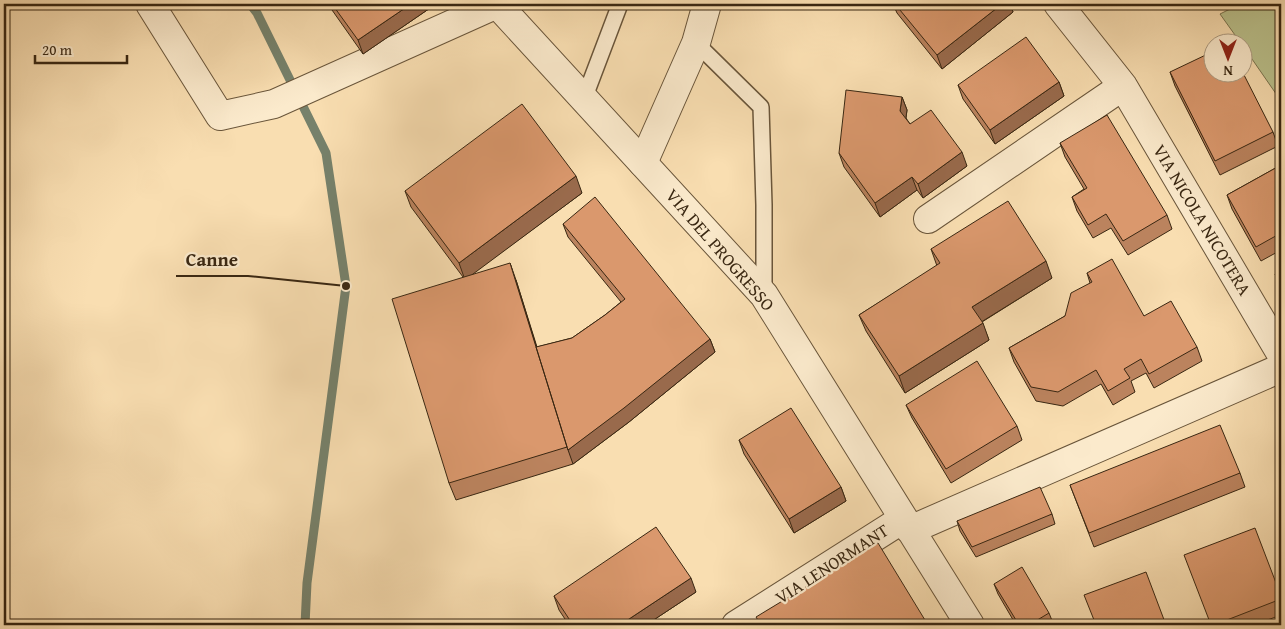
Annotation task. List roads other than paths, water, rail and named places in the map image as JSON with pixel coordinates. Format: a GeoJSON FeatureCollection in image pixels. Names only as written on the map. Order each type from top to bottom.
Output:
{"type":"FeatureCollection","features":[{"type":"Feature","properties":{"kind":"street"},"geometry":{"type":"LineString","coordinates":[[150,4],[220,116],[274,104],[497,4]]}},
{"type":"Feature","properties":{"kind":"street","name":"VIA DEL PROGRESSO"},"geometry":{"type":"LineString","coordinates":[[497,4],[764,295],[970,625]]}},
{"type":"Feature","properties":{"kind":"street"},"geometry":{"type":"LineString","coordinates":[[643,163],[696,43],[707,4]]}},
{"type":"Feature","properties":{"kind":"street","name":"VIA NICOLA NICOTERA"},"geometry":{"type":"LineString","coordinates":[[1058,4],[1122,86],[1281,354]]}},
{"type":"Feature","properties":{"kind":"street"},"geometry":{"type":"LineString","coordinates":[[928,219],[1122,86]]}},
{"type":"Feature","properties":{"kind":"street","name":"VIA LENORMANT"},"geometry":{"type":"LineString","coordinates":[[736,625],[906,524],[1281,368]]}},
{"type":"Feature","properties":{"kind":"lane"},"geometry":{"type":"LineString","coordinates":[[584,99],[620,4]]}},
{"type":"Feature","properties":{"kind":"lane"},"geometry":{"type":"LineString","coordinates":[[696,43],[761,107],[764,295]]}},
{"type":"Feature","properties":{"kind":"waterway"},"geometry":{"type":"LineString","coordinates":[[250,4],[257,13],[326,153],[346,286],[307,583],[305,625]]}},
{"type":"Feature","properties":{"kind":"place","name":"Canne"},"geometry":{"type":"Point","coordinates":[346,286]}}]}
